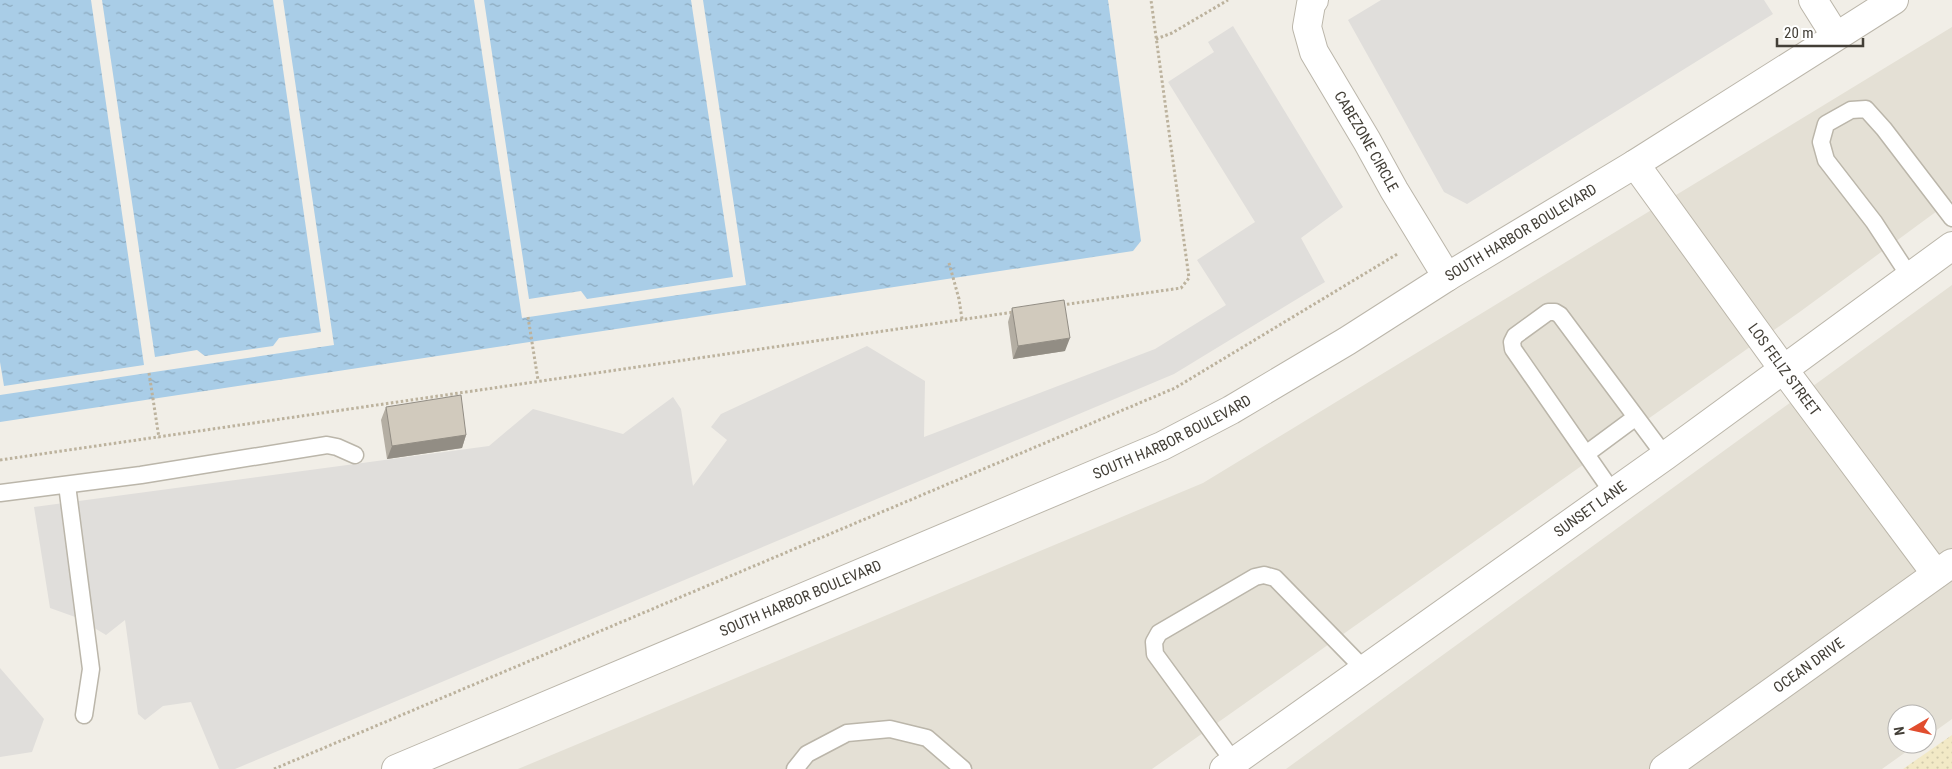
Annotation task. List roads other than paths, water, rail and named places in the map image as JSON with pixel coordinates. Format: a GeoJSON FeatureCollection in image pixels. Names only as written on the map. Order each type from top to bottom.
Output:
{"type":"FeatureCollection","features":[{"type":"Feature","properties":{"kind":"street","name":"CABEZONE CIRCLE"},"geometry":{"type":"LineString","coordinates":[[1314,0],[1311,4],[1307,27],[1314,52],[1447,277]]}},
{"type":"Feature","properties":{"kind":"street"},"geometry":{"type":"LineString","coordinates":[[1813,0],[1836,35]]}},
{"type":"Feature","properties":{"kind":"street","name":"SOUTH HARBOR BOULEVARD"},"geometry":{"type":"LineString","coordinates":[[396,769],[1162,446],[1195,430],[1240,406],[1447,277],[1634,164],[1894,0]]}},
{"type":"Feature","properties":{"kind":"street","name":"LOS FELIZ STREET"},"geometry":{"type":"LineString","coordinates":[[1634,164],[1784,370],[1944,568]]}},
{"type":"Feature","properties":{"kind":"street","name":"SUNSET LANE"},"geometry":{"type":"LineString","coordinates":[[1229,765],[1665,456],[1952,246]]}},
{"type":"Feature","properties":{"kind":"street","name":"OCEAN DRIVE"},"geometry":{"type":"LineString","coordinates":[[1664,769],[1944,568]]}},
{"type":"Feature","properties":{"kind":"lane"},"geometry":{"type":"LineString","coordinates":[[1910,276],[1874,222],[1826,160],[1821,142],[1826,124],[1851,110],[1866,109],[1884,129],[1952,218]]}},
{"type":"Feature","properties":{"kind":"lane"},"geometry":{"type":"LineString","coordinates":[[1613,493],[1513,349],[1512,342],[1515,336],[1548,312],[1555,312],[1560,315],[1665,456]]}},
{"type":"Feature","properties":{"kind":"lane"},"geometry":{"type":"LineString","coordinates":[[1586,454],[1636,417]]}},
{"type":"Feature","properties":{"kind":"lane"},"geometry":{"type":"LineString","coordinates":[[0,493],[141,475],[328,445],[337,446],[355,455]]}},
{"type":"Feature","properties":{"kind":"lane"},"geometry":{"type":"LineString","coordinates":[[67,485],[91,669],[84,715]]}},
{"type":"Feature","properties":{"kind":"lane"},"geometry":{"type":"LineString","coordinates":[[1229,765],[1155,654],[1154,642],[1159,633],[1255,577],[1264,575],[1275,578],[1364,669]]}},
{"type":"Feature","properties":{"kind":"lane"},"geometry":{"type":"LineString","coordinates":[[795,769],[807,754],[847,733],[890,729],[927,738],[963,769]]}},
{"type":"Feature","properties":{"kind":"water"},"geometry":{"type":"Polygon","coordinates":[[[0,0],[1108,0],[1141,241],[1133,251],[0,422],[0,0]]]}}]}
